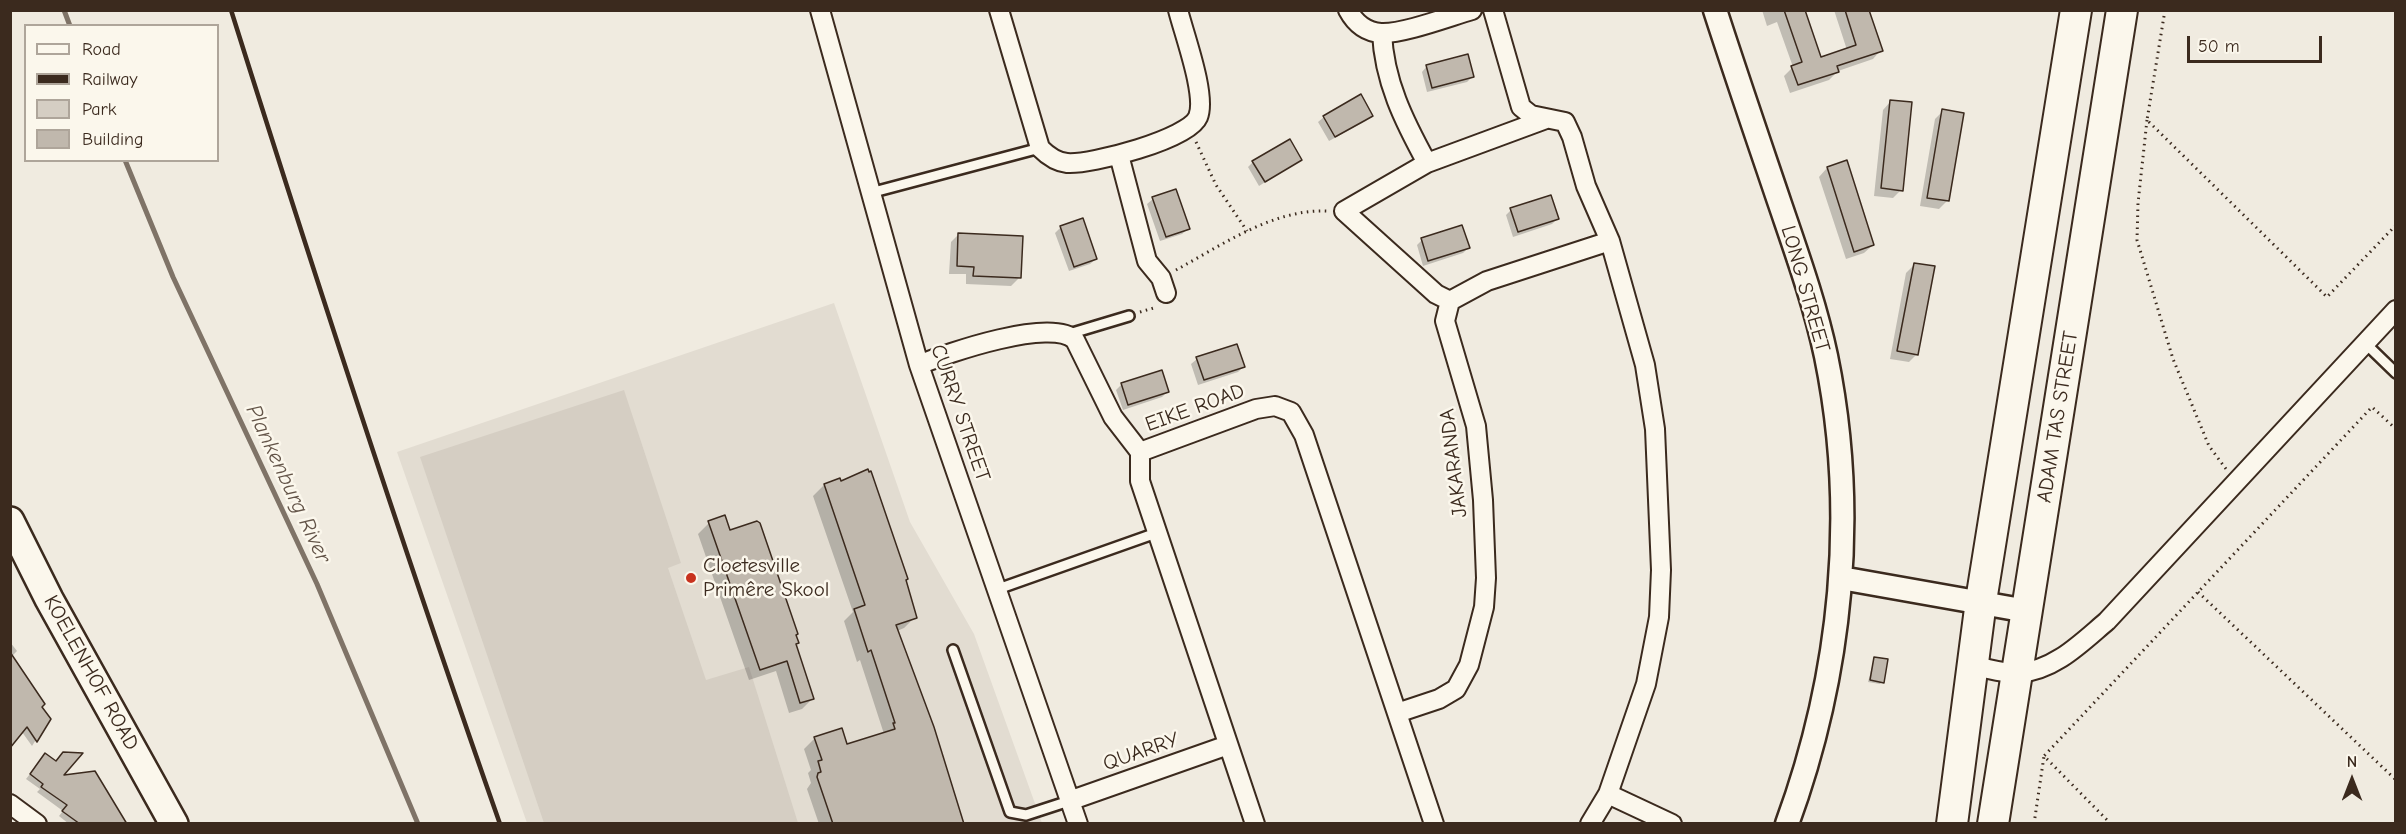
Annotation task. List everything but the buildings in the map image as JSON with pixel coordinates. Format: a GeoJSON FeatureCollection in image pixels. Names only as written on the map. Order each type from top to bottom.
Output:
{"type":"FeatureCollection","features":[{"type":"Feature","properties":{"kind":"main road"},"geometry":{"type":"LineString","coordinates":[[1952,824],[1981,602],[2076,10]]}},
{"type":"Feature","properties":{"kind":"main road","name":"ADAM TAS STREET"},"geometry":{"type":"LineString","coordinates":[[1993,824],[2122,10]]}},
{"type":"Feature","properties":{"kind":"main road","name":"KOELENHOF ROAD"},"geometry":{"type":"LineString","coordinates":[[10,521],[49,599],[174,824]]}},
{"type":"Feature","properties":{"kind":"street","name":"CURRY STREET"},"geometry":{"type":"LineString","coordinates":[[820,10],[919,365],[1078,824]]}},
{"type":"Feature","properties":{"kind":"street"},"geometry":{"type":"LineString","coordinates":[[999,10],[1040,148],[1050,158],[1065,163],[1079,163],[1119,155],[1188,130],[1198,117],[1200,98],[1178,10]]}},
{"type":"Feature","properties":{"kind":"street"},"geometry":{"type":"LineString","coordinates":[[1348,10],[1354,20],[1365,29],[1382,33],[1472,10]]}},
{"type":"Feature","properties":{"kind":"street"},"geometry":{"type":"LineString","coordinates":[[1493,10],[1521,107],[1531,115],[1565,122],[1569,130],[1586,186],[1610,241],[1645,365],[1655,429],[1661,570],[1659,617],[1646,684],[1608,794],[1590,824]]}},
{"type":"Feature","properties":{"kind":"street","name":"LONG STREET"},"geometry":{"type":"LineString","coordinates":[[1715,10],[1811,297],[1826,356],[1836,417],[1842,492],[1841,578],[1836,635],[1827,688],[1812,748],[1787,824]]}},
{"type":"Feature","properties":{"kind":"street"},"geometry":{"type":"LineString","coordinates":[[1382,33],[1383,51],[1403,119],[1427,162]]}},
{"type":"Feature","properties":{"kind":"street"},"geometry":{"type":"LineString","coordinates":[[1546,119],[1427,162],[1411,174],[1377,189],[1344,211],[1436,294],[1450,301],[1487,281],[1610,241]]}},
{"type":"Feature","properties":{"kind":"street"},"geometry":{"type":"LineString","coordinates":[[1119,155],[1148,261],[1162,292]]}},
{"type":"Feature","properties":{"kind":"street","name":"JAKARANDA"},"geometry":{"type":"LineString","coordinates":[[1397,713],[1439,699],[1456,689],[1469,665],[1484,607],[1486,578],[1484,509],[1476,426],[1445,321],[1450,301]]}},
{"type":"Feature","properties":{"kind":"street"},"geometry":{"type":"LineString","coordinates":[[1973,666],[2018,673],[2041,668],[2065,657],[2107,621],[2396,310]]}},
{"type":"Feature","properties":{"kind":"street"},"geometry":{"type":"LineString","coordinates":[[919,365],[947,353],[982,343],[1036,334],[1060,332],[1069,334],[1075,340],[1113,417],[1140,452]]}},
{"type":"Feature","properties":{"kind":"street","name":"EIKE ROAD"},"geometry":{"type":"LineString","coordinates":[[1255,824],[1159,532],[1140,481],[1140,452],[1256,409],[1275,406],[1291,412],[1304,435],[1434,824]]}},
{"type":"Feature","properties":{"kind":"street"},"geometry":{"type":"LineString","coordinates":[[1841,578],[2027,611]]}},
{"type":"Feature","properties":{"kind":"street","name":"QUARRY"},"geometry":{"type":"LineString","coordinates":[[1069,801],[1228,745]]}},
{"type":"Feature","properties":{"kind":"street"},"geometry":{"type":"LineString","coordinates":[[1608,794],[1672,824]]}},
{"type":"Feature","properties":{"kind":"street"},"geometry":{"type":"LineString","coordinates":[[10,804],[37,824]]}},
{"type":"Feature","properties":{"kind":"lane"},"geometry":{"type":"LineString","coordinates":[[870,193],[1040,148]]}},
{"type":"Feature","properties":{"kind":"lane"},"geometry":{"type":"LineString","coordinates":[[1069,334],[1129,316]]}},
{"type":"Feature","properties":{"kind":"lane"},"geometry":{"type":"LineString","coordinates":[[2365,343],[2396,374]]}},
{"type":"Feature","properties":{"kind":"lane"},"geometry":{"type":"LineString","coordinates":[[998,589],[1159,532]]}},
{"type":"Feature","properties":{"kind":"lane"},"geometry":{"type":"LineString","coordinates":[[953,650],[1010,812],[1026,815],[1069,801]]}},
{"type":"Feature","properties":{"kind":"path"},"geometry":{"type":"LineString","coordinates":[[2165,10],[2147,120],[2138,203],[2137,240],[2173,359],[2209,446],[2236,481]]}},
{"type":"Feature","properties":{"kind":"path"},"geometry":{"type":"LineString","coordinates":[[2147,120],[2327,297],[2396,225]]}},
{"type":"Feature","properties":{"kind":"path"},"geometry":{"type":"LineString","coordinates":[[1188,130],[1216,185],[1247,231]]}},
{"type":"Feature","properties":{"kind":"path"},"geometry":{"type":"LineString","coordinates":[[1129,316],[1247,231],[1295,214],[1317,210],[1344,211]]}},
{"type":"Feature","properties":{"kind":"path"},"geometry":{"type":"LineString","coordinates":[[2034,824],[2044,756],[2372,407],[2396,429]]}},
{"type":"Feature","properties":{"kind":"path"},"geometry":{"type":"LineString","coordinates":[[2198,592],[2396,780]]}},
{"type":"Feature","properties":{"kind":"path"},"geometry":{"type":"LineString","coordinates":[[2044,756],[2111,824]]}},
{"type":"Feature","properties":{"kind":"shaded area","name":"Cloetesville Primêre Skool"},"geometry":{"type":"Polygon","coordinates":[[[834,303],[910,522],[974,634],[1042,823],[527,823],[397,452],[834,303]]]}},
{"type":"Feature","properties":{"kind":"green space"},"geometry":{"type":"Polygon","coordinates":[[[624,390],[681,563],[668,568],[706,680],[749,667],[798,823],[544,823],[420,457],[624,390]]]}},
{"type":"Feature","properties":{"kind":"waterway","name":"Plankenburg River"},"geometry":{"type":"LineString","coordinates":[[64,10],[69,24]]}},
{"type":"Feature","properties":{"kind":"waterway","name":"Plankenburg River"},"geometry":{"type":"LineString","coordinates":[[126,162],[173,277],[317,584],[418,824]]}},
{"type":"Feature","properties":{"kind":"railway"},"geometry":{"type":"LineString","coordinates":[[231,10],[362,418],[500,824]]}},
{"type":"Feature","properties":{"kind":"place","name":"Cloetesville Primêre Skool"},"geometry":{"type":"Point","coordinates":[691,578]}}]}
